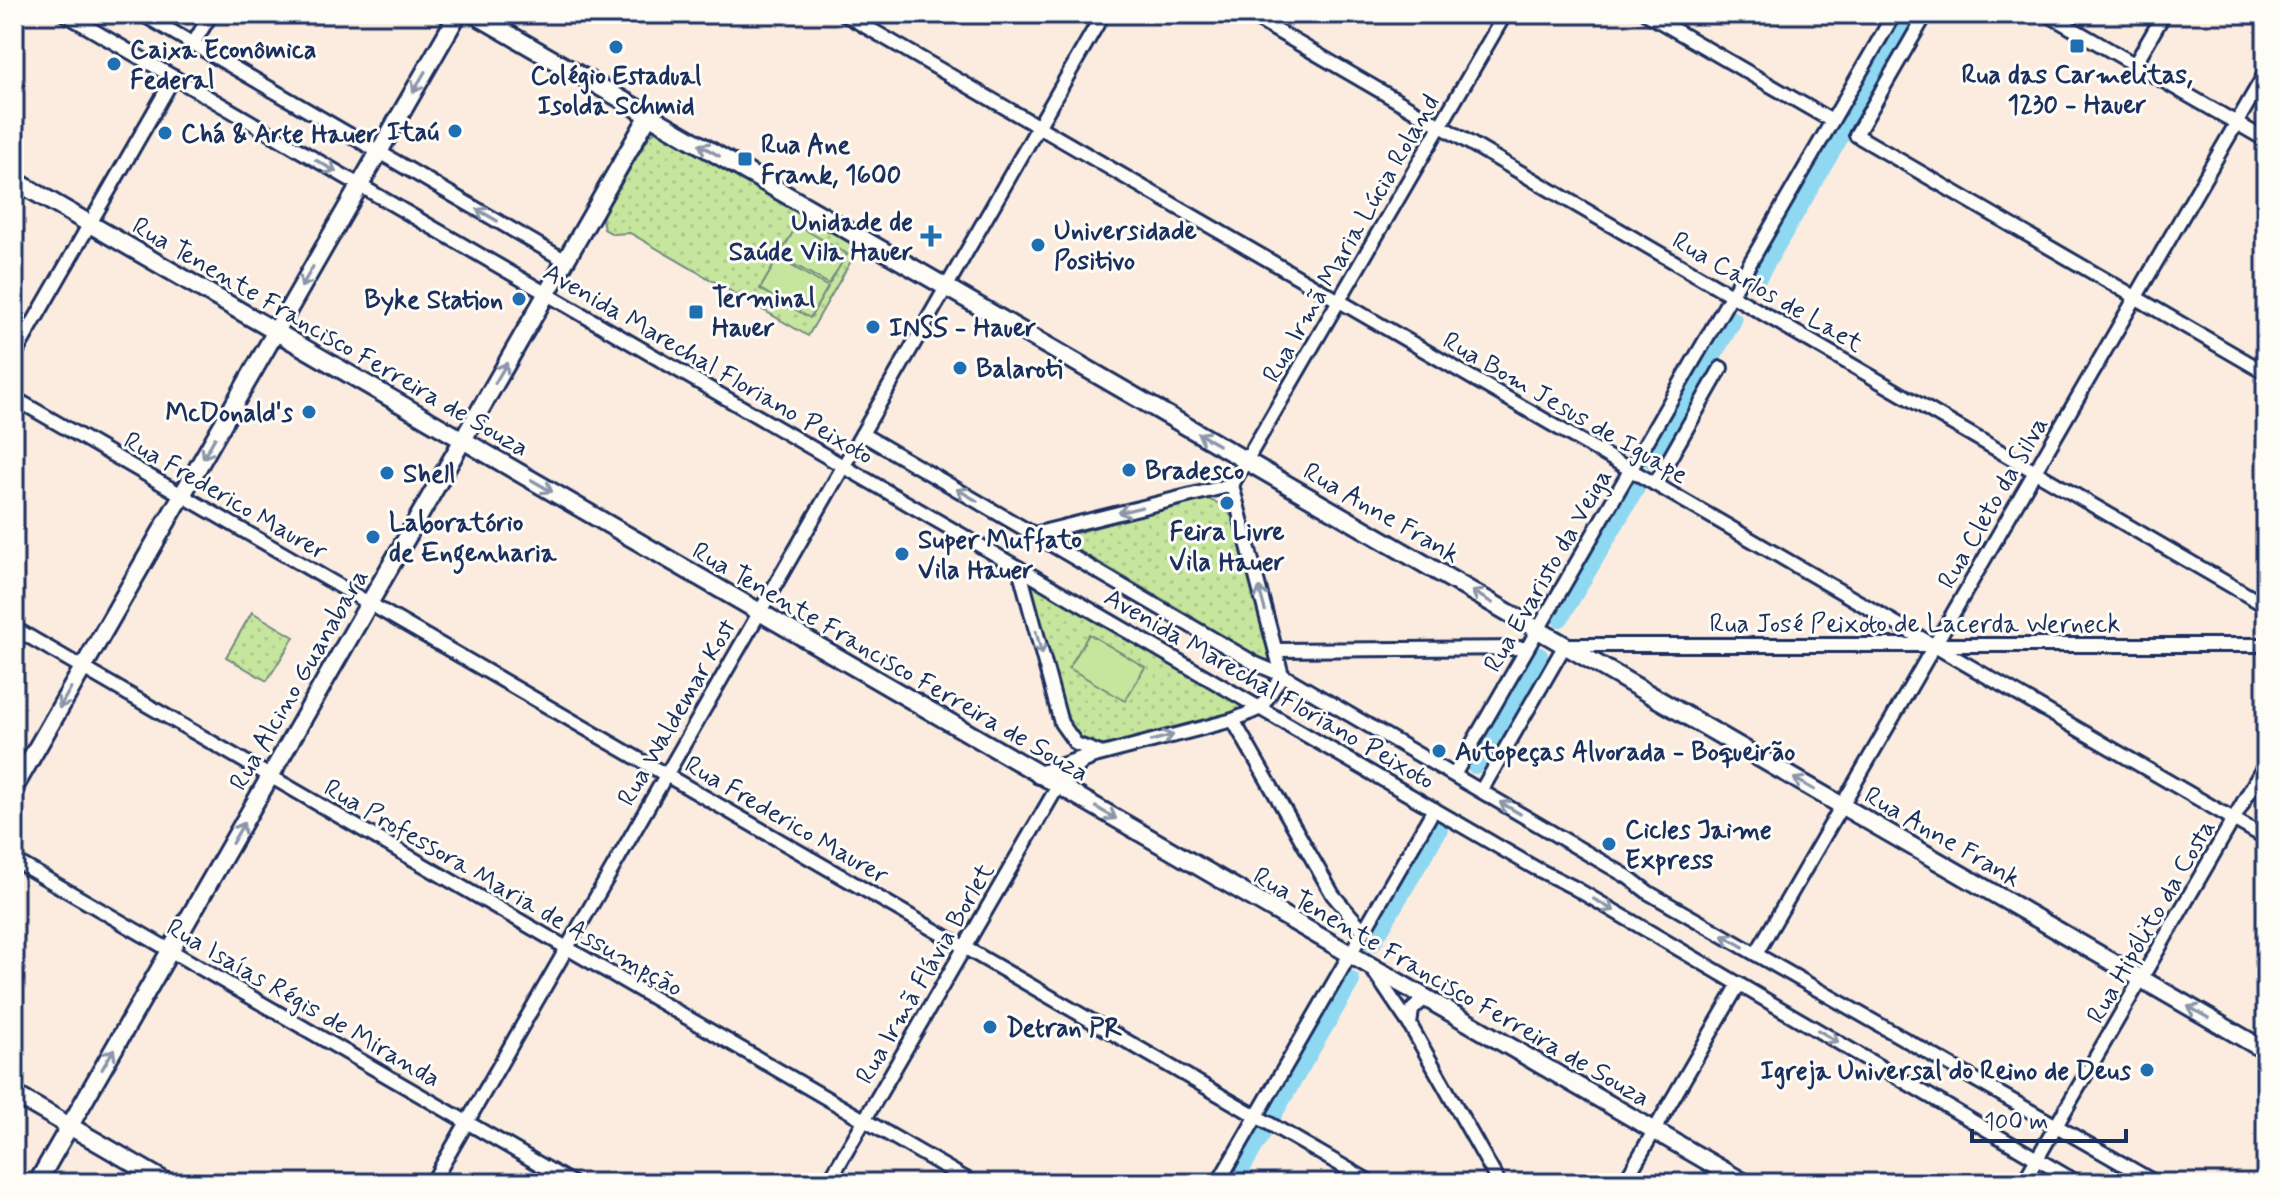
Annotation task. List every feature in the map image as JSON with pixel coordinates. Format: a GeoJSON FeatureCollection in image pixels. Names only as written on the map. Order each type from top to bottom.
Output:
{"type":"FeatureCollection","features":[{"type":"Feature","properties":{"kind":"main road"},"geometry":{"type":"LineString","coordinates":[[14,788],[458,14]]}},
{"type":"Feature","properties":{"kind":"main road","name":"Rua Anne Frank"},"geometry":{"type":"LineString","coordinates":[[474,14],[2266,1051]]}},
{"type":"Feature","properties":{"kind":"main road","name":"Rua Alcino Guanabara"},"geometry":{"type":"LineString","coordinates":[[37,1183],[649,115]]}},
{"type":"Feature","properties":{"kind":"main road","name":"Rua Tenente Francisco Ferreira de Souza"},"geometry":{"type":"LineString","coordinates":[[14,180],[1745,1183]]}},
{"type":"Feature","properties":{"kind":"main road"},"geometry":{"type":"LineString","coordinates":[[1039,775],[1095,756]]}},
{"type":"Feature","properties":{"kind":"main road"},"geometry":{"type":"LineString","coordinates":[[14,1094],[168,1183]]}},
{"type":"Feature","properties":{"kind":"street","name":"Avenida Marechal Floriano Peixoto"},"geometry":{"type":"LineString","coordinates":[[65,14],[2078,1183]]}},
{"type":"Feature","properties":{"kind":"street","name":"Avenida Marechal Floriano Peixoto"},"geometry":{"type":"LineString","coordinates":[[142,14],[566,261]]}},
{"type":"Feature","properties":{"kind":"street"},"geometry":{"type":"LineString","coordinates":[[193,44],[211,14]]}},
{"type":"Feature","properties":{"kind":"street","name":"Rua Bom Jesus de Iguape"},"geometry":{"type":"LineString","coordinates":[[844,14],[2266,838]]}},
{"type":"Feature","properties":{"kind":"street","name":"Rua Waldemar Kost"},"geometry":{"type":"LineString","coordinates":[[432,1183],[1103,14]]}},
{"type":"Feature","properties":{"kind":"street","name":"Rua Carlos de Laet"},"geometry":{"type":"LineString","coordinates":[[1248,14],[2266,606]]}},
{"type":"Feature","properties":{"kind":"street","name":"Rua Irmã Maria Lúcia Roland"},"geometry":{"type":"LineString","coordinates":[[1232,485],[1505,14]]}},
{"type":"Feature","properties":{"kind":"street"},"geometry":{"type":"LineString","coordinates":[[1647,14],[1832,121]]}},
{"type":"Feature","properties":{"kind":"street","name":"Rua Evaristo da Veiga"},"geometry":{"type":"LineString","coordinates":[[1454,775],[1894,14]]}},
{"type":"Feature","properties":{"kind":"street"},"geometry":{"type":"LineString","coordinates":[[1926,14],[1856,135],[2266,373]]}},
{"type":"Feature","properties":{"kind":"street"},"geometry":{"type":"LineString","coordinates":[[2047,14],[2266,140]]}},
{"type":"Feature","properties":{"kind":"street"},"geometry":{"type":"LineString","coordinates":[[2135,64],[2164,14]]}},
{"type":"Feature","properties":{"kind":"street","name":"Rua Cleto da Silva"},"geometry":{"type":"LineString","coordinates":[[1756,954],[2266,72]]}},
{"type":"Feature","properties":{"kind":"street"},"geometry":{"type":"LineString","coordinates":[[14,356],[174,77]]}},
{"type":"Feature","properties":{"kind":"street","name":"Rua Evaristo da Veiga"},"geometry":{"type":"LineString","coordinates":[[1655,484],[1721,368]]}},
{"type":"Feature","properties":{"kind":"street","name":"Rua Frederico Maurer"},"geometry":{"type":"LineString","coordinates":[[14,398],[1372,1183]]}},
{"type":"Feature","properties":{"kind":"street","name":"Avenida Marechal Floriano Peixoto"},"geometry":{"type":"LineString","coordinates":[[862,434],[2156,1183]]}},
{"type":"Feature","properties":{"kind":"street"},"geometry":{"type":"LineString","coordinates":[[1019,568],[1061,723],[1076,744],[1095,756],[1233,720],[1261,708],[1282,675],[1232,485],[1034,534]]}},
{"type":"Feature","properties":{"kind":"street","name":"Rua Professora Maria de Assumpção"},"geometry":{"type":"LineString","coordinates":[[14,628],[973,1183]]}},
{"type":"Feature","properties":{"kind":"street","name":"Rua Evaristo da Veiga"},"geometry":{"type":"LineString","coordinates":[[1481,791],[1565,645]]}},
{"type":"Feature","properties":{"kind":"street","name":"Rua José Peixoto de Lacerda Werneck"},"geometry":{"type":"LineString","coordinates":[[1565,645],[2266,645]]}},
{"type":"Feature","properties":{"kind":"street"},"geometry":{"type":"LineString","coordinates":[[1276,650],[1527,648]]}},
{"type":"Feature","properties":{"kind":"street"},"geometry":{"type":"LineString","coordinates":[[1233,720],[1333,895],[1364,931]]}},
{"type":"Feature","properties":{"kind":"street","name":"Rua Irmã Flávia Borlet"},"geometry":{"type":"LineString","coordinates":[[828,1183],[1058,786],[1095,756]]}},
{"type":"Feature","properties":{"kind":"street","name":"Rua Hipólito da Costa"},"geometry":{"type":"LineString","coordinates":[[2023,1183],[2266,763]]}},
{"type":"Feature","properties":{"kind":"street"},"geometry":{"type":"LineString","coordinates":[[1218,1183],[1260,1118],[1434,809]]}},
{"type":"Feature","properties":{"kind":"street","name":"Rua Isaías Régis de Miranda"},"geometry":{"type":"LineString","coordinates":[[14,860],[572,1183]]}},
{"type":"Feature","properties":{"kind":"street"},"geometry":{"type":"LineString","coordinates":[[1370,966],[1410,1025],[1499,1183]]}},
{"type":"Feature","properties":{"kind":"street"},"geometry":{"type":"LineString","coordinates":[[1624,1183],[1739,984]]}},
{"type":"Feature","properties":{"kind":"street"},"geometry":{"type":"LineString","coordinates":[[1410,1025],[1412,1010],[1425,998]]}},
{"type":"Feature","properties":{"kind":"green space"},"geometry":{"type":"Polygon","coordinates":[[[656,131],[859,247],[808,336],[630,233],[613,234],[604,229],[604,213],[650,135],[656,131]]]}},
{"type":"Feature","properties":{"kind":"green space"},"geometry":{"type":"Polygon","coordinates":[[[797,225],[847,254],[829,284],[779,256],[797,225]]]}},
{"type":"Feature","properties":{"kind":"green space"},"geometry":{"type":"Polygon","coordinates":[[[778,258],[828,287],[810,318],[760,289],[778,258]]]}},
{"type":"Feature","properties":{"kind":"green space"},"geometry":{"type":"Polygon","coordinates":[[[1199,499],[1222,505],[1238,524],[1270,661],[1262,660],[1196,623],[1193,617],[1073,547],[1066,548],[1057,541],[1058,538],[1199,499]]]}},
{"type":"Feature","properties":{"kind":"green space"},"geometry":{"type":"Polygon","coordinates":[[[1034,583],[1242,704],[1241,708],[1224,717],[1098,749],[1085,745],[1067,725],[1029,588],[1034,583]]]}},
{"type":"Feature","properties":{"kind":"green space"},"geometry":{"type":"Polygon","coordinates":[[[252,612],[294,637],[267,681],[226,657],[252,612]]]}},
{"type":"Feature","properties":{"kind":"green space"},"geometry":{"type":"Polygon","coordinates":[[[1089,634],[1145,667],[1125,701],[1069,668],[1089,634]]]}},
{"type":"Feature","properties":{"kind":"waterway"},"geometry":{"type":"LineString","coordinates":[[1755,282],[1912,14]]}},
{"type":"Feature","properties":{"kind":"waterway"},"geometry":{"type":"LineString","coordinates":[[1652,460],[1733,320]]}},
{"type":"Feature","properties":{"kind":"waterway"},"geometry":{"type":"LineString","coordinates":[[1560,618],[1636,488]]}},
{"type":"Feature","properties":{"kind":"waterway"},"geometry":{"type":"LineString","coordinates":[[1475,765],[1539,656]]}},
{"type":"Feature","properties":{"kind":"waterway"},"geometry":{"type":"LineString","coordinates":[[1372,943],[1439,829]]}},
{"type":"Feature","properties":{"kind":"waterway"},"geometry":{"type":"LineString","coordinates":[[1233,1183],[1351,981]]}},
{"type":"Feature","properties":{"kind":"place","name":"Rua das Carmelitas, 1230 - Hauer"},"geometry":{"type":"Point","coordinates":[2077,46]}},
{"type":"Feature","properties":{"kind":"place","name":"Colégio Estadual Isolda Schmid"},"geometry":{"type":"Point","coordinates":[616,47]}},
{"type":"Feature","properties":{"kind":"place","name":"Caixa Econômica Federal"},"geometry":{"type":"Point","coordinates":[114,64]}},
{"type":"Feature","properties":{"kind":"place","name":"Itaú"},"geometry":{"type":"Point","coordinates":[455,131]}},
{"type":"Feature","properties":{"kind":"place","name":"Chá & Arte Hauer"},"geometry":{"type":"Point","coordinates":[165,133]}},
{"type":"Feature","properties":{"kind":"place","name":"Rua Ane Frank, 1600"},"geometry":{"type":"Point","coordinates":[745,159]}},
{"type":"Feature","properties":{"kind":"place","name":"Unidade de Saúde Vila Hauer"},"geometry":{"type":"Point","coordinates":[931,236]}},
{"type":"Feature","properties":{"kind":"place","name":"Universidade Positivo"},"geometry":{"type":"Point","coordinates":[1038,245]}},
{"type":"Feature","properties":{"kind":"place","name":"Byke Station"},"geometry":{"type":"Point","coordinates":[519,299]}},
{"type":"Feature","properties":{"kind":"place","name":"Terminal Hauer"},"geometry":{"type":"Point","coordinates":[696,312]}},
{"type":"Feature","properties":{"kind":"place","name":"INSS - Hauer"},"geometry":{"type":"Point","coordinates":[873,327]}},
{"type":"Feature","properties":{"kind":"place","name":"Balaroti"},"geometry":{"type":"Point","coordinates":[960,368]}},
{"type":"Feature","properties":{"kind":"place","name":"McDonald's"},"geometry":{"type":"Point","coordinates":[309,412]}},
{"type":"Feature","properties":{"kind":"place","name":"Bradesco"},"geometry":{"type":"Point","coordinates":[1129,470]}},
{"type":"Feature","properties":{"kind":"place","name":"Shell"},"geometry":{"type":"Point","coordinates":[387,473]}},
{"type":"Feature","properties":{"kind":"place","name":"Feira Livre Vila Hauer"},"geometry":{"type":"Point","coordinates":[1227,503]}},
{"type":"Feature","properties":{"kind":"place","name":"Laboratório de Engenharia"},"geometry":{"type":"Point","coordinates":[373,537]}},
{"type":"Feature","properties":{"kind":"place","name":"Super Muffato Vila Hauer"},"geometry":{"type":"Point","coordinates":[902,554]}},
{"type":"Feature","properties":{"kind":"place","name":"Autopeças Alvorada - Boqueirão"},"geometry":{"type":"Point","coordinates":[1439,751]}},
{"type":"Feature","properties":{"kind":"place","name":"Cicles Jaime Express"},"geometry":{"type":"Point","coordinates":[1609,844]}},
{"type":"Feature","properties":{"kind":"place","name":"Detran PR"},"geometry":{"type":"Point","coordinates":[990,1027]}},
{"type":"Feature","properties":{"kind":"place","name":"Igreja Universal do Reino de Deus"},"geometry":{"type":"Point","coordinates":[2147,1070]}}]}
